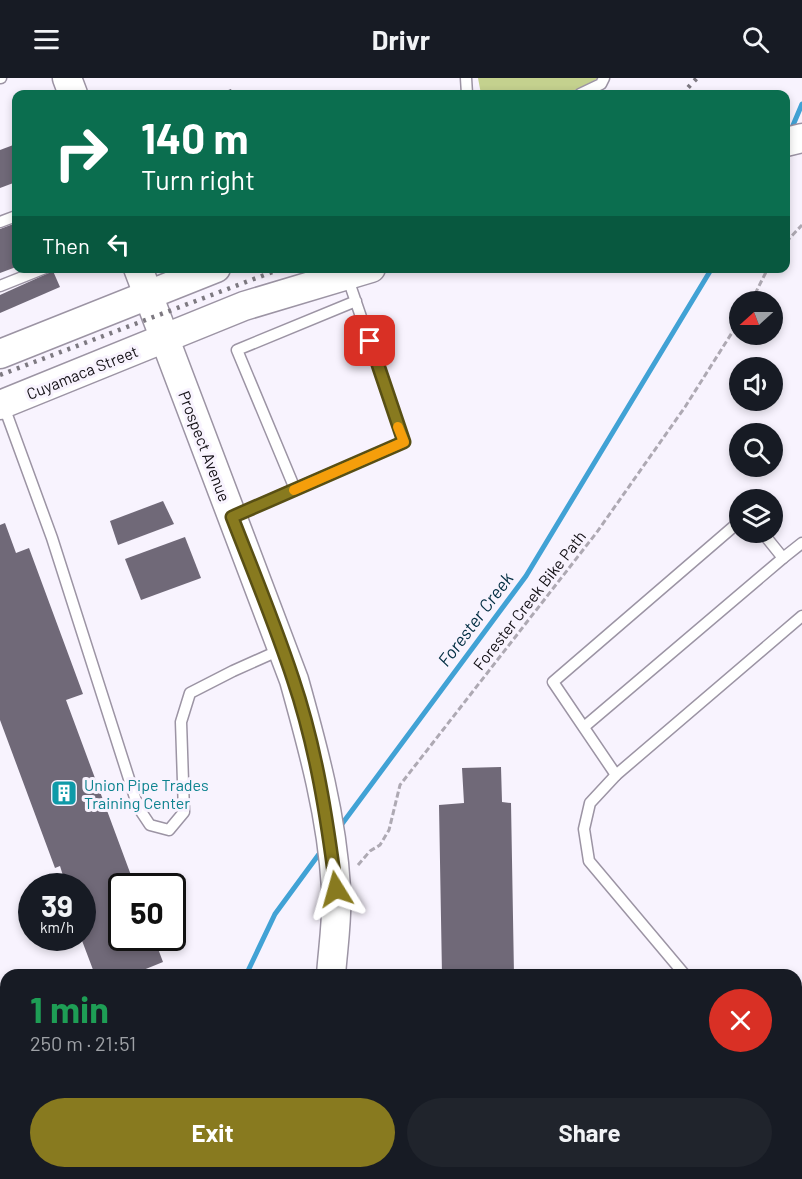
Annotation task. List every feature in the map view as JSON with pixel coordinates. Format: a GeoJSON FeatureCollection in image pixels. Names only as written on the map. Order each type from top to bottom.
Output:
{"type":"FeatureCollection","features":[{"type":"Feature","properties":{"kind":"main road","name":"Prospect Avenue"},"geometry":{"type":"LineString","coordinates":[[140,273],[294,680],[328,821],[335,880],[331,969]]}},
{"type":"Feature","properties":{"kind":"main road"},"geometry":{"type":"LineString","coordinates":[[0,354],[203,273]]}},
{"type":"Feature","properties":{"kind":"main road","name":"Cuyamaca Street"},"geometry":{"type":"LineString","coordinates":[[2,405],[244,306],[358,282]]}},
{"type":"Feature","properties":{"kind":"lane"},"geometry":{"type":"LineString","coordinates":[[588,90],[601,84],[604,78]]}},
{"type":"Feature","properties":{"kind":"lane"},"geometry":{"type":"LineString","coordinates":[[3,272],[3,284],[32,273]]}},
{"type":"Feature","properties":{"kind":"lane"},"geometry":{"type":"LineString","coordinates":[[232,517],[404,442],[358,282],[237,350],[295,489]]}},
{"type":"Feature","properties":{"kind":"lane"},"geometry":{"type":"LineString","coordinates":[[2,405],[52,538],[138,807],[150,825],[169,830],[184,812],[181,722],[190,693],[233,670],[282,649]]}},
{"type":"Feature","properties":{"kind":"lane"},"geometry":{"type":"LineString","coordinates":[[616,775],[553,682],[729,530]]}},
{"type":"Feature","properties":{"kind":"lane"},"geometry":{"type":"LineString","coordinates":[[771,543],[783,558]]}},
{"type":"Feature","properties":{"kind":"lane"},"geometry":{"type":"LineString","coordinates":[[584,727],[802,543]]}},
{"type":"Feature","properties":{"kind":"lane"},"geometry":{"type":"LineString","coordinates":[[680,969],[589,861],[584,829],[590,803],[616,775],[802,616]]}},
{"type":"Feature","properties":{"kind":"path"},"geometry":{"type":"LineString","coordinates":[[790,238],[802,225]]}},
{"type":"Feature","properties":{"kind":"path"},"geometry":{"type":"LineString","coordinates":[[756,291],[766,273]]}},
{"type":"Feature","properties":{"kind":"path","name":"Forester Creek Bike Path"},"geometry":{"type":"LineString","coordinates":[[335,880],[380,845],[389,830],[400,785],[597,532],[686,407],[729,338]]}},
{"type":"Feature","properties":{"kind":"green space"},"geometry":{"type":"Polygon","coordinates":[[[478,78],[598,78],[574,90],[480,90],[478,78]]]}},
{"type":"Feature","properties":{"kind":"building"},"geometry":{"type":"Polygon","coordinates":[[[12,146],[12,184],[0,188],[0,150],[12,146]]]}},
{"type":"Feature","properties":{"kind":"building"},"geometry":{"type":"Polygon","coordinates":[[[12,224],[12,268],[0,273],[0,229],[12,224]]]}},
{"type":"Feature","properties":{"kind":"building"},"geometry":{"type":"Polygon","coordinates":[[[49,273],[54,273],[60,287],[0,313],[0,295],[49,273]]]}},
{"type":"Feature","properties":{"kind":"building"},"geometry":{"type":"Polygon","coordinates":[[[163,501],[174,524],[118,545],[110,521],[163,501]]]}},
{"type":"Feature","properties":{"kind":"building","name":"Union Pipe Trades Training Center"},"geometry":{"type":"Polygon","coordinates":[[[5,523],[16,553],[29,548],[83,694],[66,700],[130,873],[108,873],[108,951],[159,951],[163,962],[146,969],[93,969],[86,951],[96,951],[96,873],[62,873],[60,866],[55,868],[0,720],[0,525],[5,523]]]}},
{"type":"Feature","properties":{"kind":"building"},"geometry":{"type":"Polygon","coordinates":[[[185,537],[201,578],[141,600],[125,559],[185,537]]]}},
{"type":"Feature","properties":{"kind":"building"},"geometry":{"type":"Polygon","coordinates":[[[501,767],[502,802],[511,803],[514,969],[442,969],[439,805],[464,803],[462,768],[501,767]]]}},
{"type":"Feature","properties":{"kind":"waterway","name":"Forester Creek"},"geometry":{"type":"LineString","coordinates":[[791,130],[802,104]]}},
{"type":"Feature","properties":{"kind":"waterway","name":"Forester Creek"},"geometry":{"type":"LineString","coordinates":[[339,828],[526,576],[709,273]]}},
{"type":"Feature","properties":{"kind":"waterway","name":"Forester Creek"},"geometry":{"type":"LineString","coordinates":[[249,969],[275,914],[322,850]]}},
{"type":"Feature","properties":{"kind":"railway"},"geometry":{"type":"LineString","coordinates":[[686,90],[697,78]]}},
{"type":"Feature","properties":{"kind":"railway"},"geometry":{"type":"LineString","coordinates":[[0,375],[270,273]]}},
{"type":"Feature","properties":{"kind":"slow traffic"},"geometry":{"type":"LineString","coordinates":[[294,490],[404,442],[398,427]]}},
{"type":"Feature","properties":{"kind":"place","name":"Union Pipe Trades Training Center"},"geometry":{"type":"Point","coordinates":[64,793]}},
{"type":"Feature","properties":{"kind":"route"},"geometry":{"type":"LineString","coordinates":[[336,889],[328,821],[311,741],[294,680],[232,517],[404,442],[370,341]]}}]}
